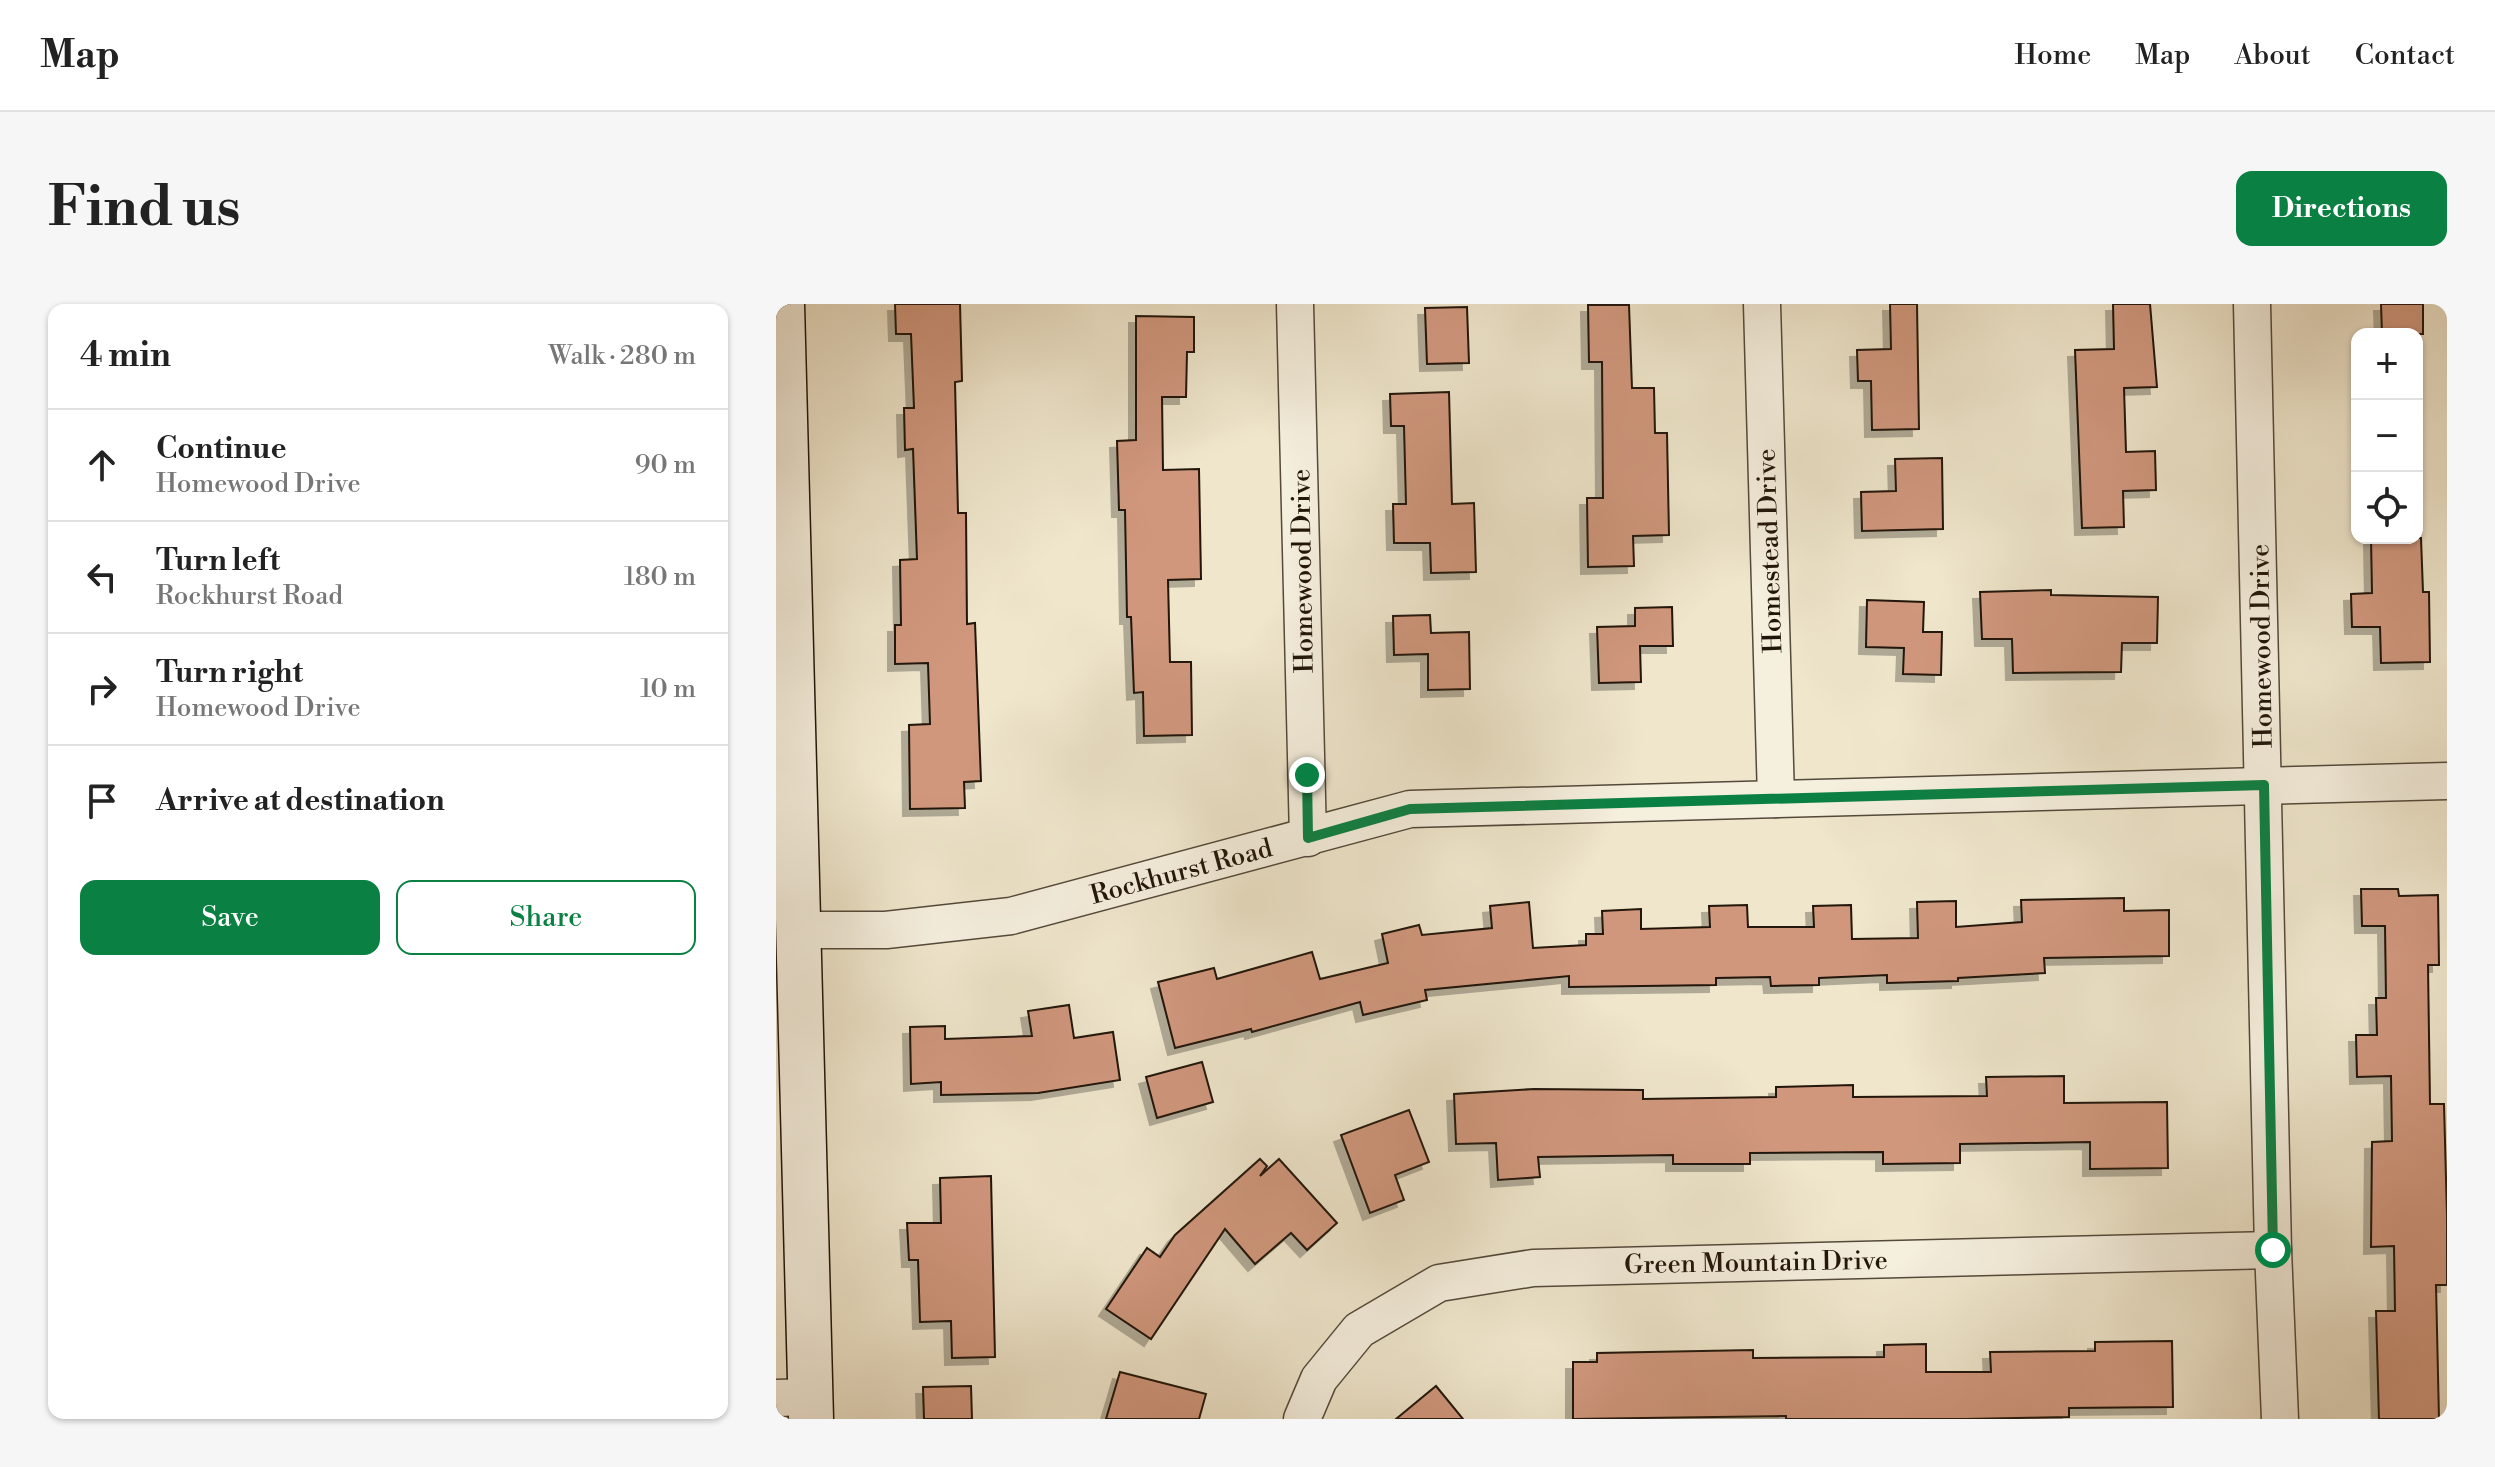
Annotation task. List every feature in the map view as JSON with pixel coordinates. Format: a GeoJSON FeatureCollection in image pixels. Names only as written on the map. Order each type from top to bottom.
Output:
{"type":"FeatureCollection","features":[{"type":"Feature","properties":{"kind":"street"},"geometry":{"type":"LineString","coordinates":[[782,304],[787,930],[799,1405]]}},
{"type":"Feature","properties":{"kind":"street","name":"Homewood Drive"},"geometry":{"type":"LineString","coordinates":[[1295,304],[1308,838]]}},
{"type":"Feature","properties":{"kind":"street","name":"Homestead Drive"},"geometry":{"type":"LineString","coordinates":[[1762,304],[1776,799]]}},
{"type":"Feature","properties":{"kind":"street","name":"Homewood Drive"},"geometry":{"type":"LineString","coordinates":[[2252,304],[2273,1250],[2280,1419]]}},
{"type":"Feature","properties":{"kind":"street","name":"Rockhurst Road"},"geometry":{"type":"LineString","coordinates":[[787,930],[886,930],[1011,916],[1410,809],[2447,781]]}},
{"type":"Feature","properties":{"kind":"street","name":"Green Mountain Drive"},"geometry":{"type":"LineString","coordinates":[[1302,1419],[1319,1379],[1359,1330],[1439,1283],[1533,1268],[2273,1250]]}},
{"type":"Feature","properties":{"kind":"building"},"geometry":{"type":"Polygon","coordinates":[[[895,304],[960,304],[962,381],[955,382],[958,513],[966,513],[967,624],[975,623],[981,781],[964,782],[965,808],[910,809],[909,725],[930,724],[928,663],[895,664],[895,625],[901,625],[900,560],[917,559],[913,449],[905,450],[904,408],[914,408],[911,334],[896,334],[895,304]]]}},
{"type":"Feature","properties":{"kind":"building"},"geometry":{"type":"Polygon","coordinates":[[[1890,304],[1917,304],[1919,429],[1872,430],[1871,381],[1858,381],[1857,350],[1891,349],[1890,304]]]}},
{"type":"Feature","properties":{"kind":"building"},"geometry":{"type":"Polygon","coordinates":[[[2113,304],[2150,304],[2157,387],[2124,388],[2126,452],[2155,451],[2156,490],[2123,491],[2124,527],[2082,528],[2075,350],[2114,349],[2113,304]]]}},
{"type":"Feature","properties":{"kind":"building"},"geometry":{"type":"Polygon","coordinates":[[[2381,304],[2423,304],[2423,328],[2382,328],[2381,304]]]}},
{"type":"Feature","properties":{"kind":"building"},"geometry":{"type":"Polygon","coordinates":[[[1588,305],[1629,305],[1632,388],[1654,388],[1655,433],[1667,433],[1669,535],[1633,536],[1634,566],[1588,567],[1587,498],[1603,498],[1602,362],[1589,362],[1588,305]]]}},
{"type":"Feature","properties":{"kind":"building"},"geometry":{"type":"Polygon","coordinates":[[[1467,307],[1469,363],[1427,364],[1425,308],[1467,307]]]}},
{"type":"Feature","properties":{"kind":"building"},"geometry":{"type":"Polygon","coordinates":[[[1136,316],[1194,317],[1194,352],[1187,352],[1186,397],[1162,397],[1163,470],[1199,469],[1201,579],[1168,580],[1170,662],[1191,662],[1192,735],[1144,736],[1143,692],[1134,693],[1131,617],[1127,617],[1125,510],[1119,510],[1117,441],[1136,440],[1136,316]]]}},
{"type":"Feature","properties":{"kind":"building"},"geometry":{"type":"Polygon","coordinates":[[[1449,392],[1452,504],[1474,503],[1476,572],[1431,573],[1430,543],[1394,543],[1393,504],[1406,504],[1404,426],[1391,426],[1390,394],[1449,392]]]}},
{"type":"Feature","properties":{"kind":"building"},"geometry":{"type":"Polygon","coordinates":[[[1942,458],[1943,529],[1862,531],[1861,492],[1896,491],[1895,459],[1942,458]]]}},
{"type":"Feature","properties":{"kind":"building"},"geometry":{"type":"Polygon","coordinates":[[[2371,544],[2421,544],[2423,592],[2429,592],[2430,662],[2381,663],[2380,627],[2352,627],[2351,594],[2372,593],[2371,544]]]}},
{"type":"Feature","properties":{"kind":"building"},"geometry":{"type":"Polygon","coordinates":[[[2051,590],[2051,595],[2158,597],[2157,643],[2122,643],[2121,672],[2013,673],[2012,639],[1982,639],[1980,592],[2051,590]]]}},
{"type":"Feature","properties":{"kind":"building"},"geometry":{"type":"Polygon","coordinates":[[[1867,600],[1924,602],[1923,632],[1942,632],[1941,675],[1903,674],[1904,648],[1866,647],[1867,600]]]}},
{"type":"Feature","properties":{"kind":"building"},"geometry":{"type":"Polygon","coordinates":[[[1672,607],[1673,646],[1640,646],[1641,682],[1599,683],[1597,627],[1635,626],[1635,608],[1672,607]]]}},
{"type":"Feature","properties":{"kind":"building"},"geometry":{"type":"Polygon","coordinates":[[[1430,615],[1431,633],[1469,632],[1470,689],[1428,690],[1428,654],[1394,655],[1393,616],[1430,615]]]}},
{"type":"Feature","properties":{"kind":"building"},"geometry":{"type":"Polygon","coordinates":[[[2361,889],[2398,889],[2399,896],[2438,895],[2439,965],[2428,965],[2430,1104],[2444,1104],[2447,1216],[2447,1285],[2436,1285],[2439,1419],[2379,1419],[2376,1311],[2395,1311],[2394,1246],[2371,1247],[2372,1142],[2392,1141],[2391,1076],[2357,1077],[2356,1035],[2377,1035],[2376,998],[2386,998],[2385,926],[2362,926],[2361,889]]]}},
{"type":"Feature","properties":{"kind":"building"},"geometry":{"type":"Polygon","coordinates":[[[2124,898],[2124,911],[2169,910],[2169,956],[2044,958],[2045,973],[1958,978],[1958,981],[1887,983],[1887,975],[1819,978],[1819,985],[1771,986],[1770,977],[1716,978],[1716,985],[1569,987],[1569,976],[1425,990],[1427,1000],[1363,1015],[1360,1002],[1252,1032],[1251,1029],[1175,1048],[1158,982],[1214,968],[1217,979],[1312,952],[1320,979],[1388,963],[1382,934],[1419,925],[1422,935],[1492,928],[1490,906],[1529,902],[1533,948],[1586,945],[1586,934],[1603,934],[1602,911],[1641,909],[1641,929],[1710,927],[1709,906],[1747,905],[1748,927],[1814,927],[1813,906],[1851,905],[1852,939],[1918,938],[1917,902],[1956,901],[1956,927],[2022,922],[2021,900],[2124,898]]]}},
{"type":"Feature","properties":{"kind":"building"},"geometry":{"type":"Polygon","coordinates":[[[1069,1005],[1074,1038],[1113,1032],[1120,1080],[1038,1093],[941,1095],[941,1082],[911,1084],[910,1027],[945,1026],[945,1039],[1032,1036],[1028,1011],[1069,1005]]]}},
{"type":"Feature","properties":{"kind":"building"},"geometry":{"type":"Polygon","coordinates":[[[1202,1062],[1213,1102],[1157,1118],[1146,1077],[1202,1062]]]}},
{"type":"Feature","properties":{"kind":"building"},"geometry":{"type":"Polygon","coordinates":[[[2064,1076],[2064,1103],[2167,1102],[2168,1168],[2090,1169],[2090,1142],[1960,1144],[1960,1163],[1883,1164],[1883,1152],[1750,1153],[1750,1164],[1673,1164],[1673,1155],[1538,1157],[1540,1177],[1498,1180],[1496,1143],[1456,1144],[1454,1094],[1534,1089],[1643,1090],[1643,1099],[1776,1097],[1776,1087],[1853,1085],[1853,1097],[1987,1096],[1986,1077],[2064,1076]]]}},
{"type":"Feature","properties":{"kind":"building"},"geometry":{"type":"Polygon","coordinates":[[[1409,1110],[1429,1162],[1395,1175],[1404,1200],[1370,1213],[1341,1135],[1409,1110]]]}},
{"type":"Feature","properties":{"kind":"building"},"geometry":{"type":"Polygon","coordinates":[[[1260,1159],[1267,1166],[1260,1176],[1279,1159],[1337,1223],[1307,1250],[1291,1233],[1255,1264],[1225,1229],[1151,1339],[1106,1309],[1147,1248],[1160,1257],[1175,1235],[1260,1159]]]}},
{"type":"Feature","properties":{"kind":"building"},"geometry":{"type":"Polygon","coordinates":[[[991,1176],[995,1357],[952,1358],[951,1321],[920,1322],[918,1260],[909,1260],[907,1223],[941,1223],[940,1178],[991,1176]]]}},
{"type":"Feature","properties":{"kind":"building"},"geometry":{"type":"Polygon","coordinates":[[[2172,1341],[2173,1407],[2069,1408],[2069,1417],[1573,1419],[1573,1362],[1597,1362],[1597,1353],[1753,1350],[1753,1358],[1884,1357],[1884,1345],[1926,1344],[1926,1372],[1991,1372],[1990,1352],[2095,1351],[2095,1342],[2172,1341]]]}},
{"type":"Feature","properties":{"kind":"building"},"geometry":{"type":"Polygon","coordinates":[[[1120,1372],[1206,1394],[1199,1419],[1106,1419],[1120,1372]]]}},
{"type":"Feature","properties":{"kind":"building"},"geometry":{"type":"Polygon","coordinates":[[[971,1386],[972,1419],[924,1419],[923,1387],[971,1386]]]}},
{"type":"Feature","properties":{"kind":"building"},"geometry":{"type":"Polygon","coordinates":[[[1436,1386],[1463,1419],[1396,1419],[1436,1386]]]}},
{"type":"Feature","properties":{"kind":"route"},"geometry":{"type":"LineString","coordinates":[[1307,775],[1308,838],[1410,809],[2264,785],[2273,1250]]}}]}
